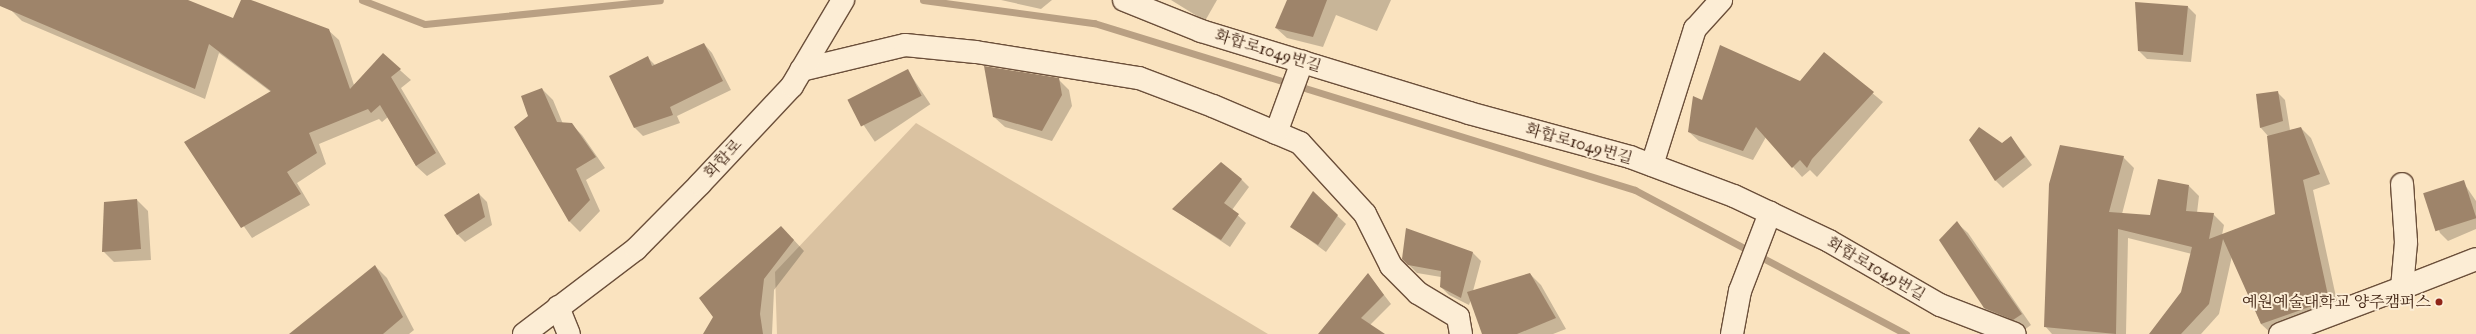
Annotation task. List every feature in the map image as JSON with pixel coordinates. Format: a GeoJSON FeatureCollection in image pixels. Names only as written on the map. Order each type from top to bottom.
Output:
{"type":"FeatureCollection","features":[{"type":"Feature","properties":{"kind":"street","name":"화합로"},"geometry":{"type":"LineString","coordinates":[[558,307],[636,249],[700,184],[792,86],[843,0]]}},
{"type":"Feature","properties":{"kind":"street","name":"화합로1049번길"},"geometry":{"type":"LineString","coordinates":[[1124,0],[1201,31],[1300,65],[1652,165],[1770,213],[1829,241],[1940,305],[2015,334]]}},
{"type":"Feature","properties":{"kind":"street"},"geometry":{"type":"LineString","coordinates":[[1652,165],[1695,29],[1721,0]]}},
{"type":"Feature","properties":{"kind":"street"},"geometry":{"type":"LineString","coordinates":[[801,70],[905,45],[976,52],[1139,78],[1277,125],[1300,143],[1365,214],[1391,266],[1418,293],[1458,317],[1461,334]]}},
{"type":"Feature","properties":{"kind":"street"},"geometry":{"type":"LineString","coordinates":[[1277,125],[1300,65]]}},
{"type":"Feature","properties":{"kind":"street"},"geometry":{"type":"LineString","coordinates":[[2402,184],[2406,242],[2402,288]]}},
{"type":"Feature","properties":{"kind":"street"},"geometry":{"type":"LineString","coordinates":[[1732,334],[1749,269],[1770,213]]}},
{"type":"Feature","properties":{"kind":"street"},"geometry":{"type":"LineString","coordinates":[[2280,334],[2476,259]]}},
{"type":"Feature","properties":{"kind":"street"},"geometry":{"type":"LineString","coordinates":[[524,334],[558,307],[569,334]]}},
{"type":"Feature","properties":{"kind":"shaded area"},"geometry":{"type":"Polygon","coordinates":[[[916,123],[1268,334],[777,334],[775,272],[916,123]]]}},
{"type":"Feature","properties":{"kind":"building"},"geometry":{"type":"Polygon","coordinates":[[[0,0],[188,0],[233,18],[241,0],[251,0],[329,29],[350,89],[383,53],[401,69],[391,77],[436,153],[416,166],[380,105],[371,113],[368,109],[309,133],[317,153],[287,172],[301,194],[241,228],[184,142],[271,91],[209,44],[195,89],[0,6],[0,0]]]}},
{"type":"Feature","properties":{"kind":"building"},"geometry":{"type":"Polygon","coordinates":[[[1287,0],[1327,0],[1313,37],[1275,28],[1287,0]]]}},
{"type":"Feature","properties":{"kind":"building"},"geometry":{"type":"Polygon","coordinates":[[[2135,2],[2188,6],[2183,55],[2138,51],[2135,2]]]}},
{"type":"Feature","properties":{"kind":"building"},"geometry":{"type":"Polygon","coordinates":[[[704,43],[723,81],[670,107],[673,115],[634,128],[609,76],[648,56],[652,66],[704,43]]]}},
{"type":"Feature","properties":{"kind":"building"},"geometry":{"type":"Polygon","coordinates":[[[1720,45],[1800,81],[1824,52],[1874,92],[1812,159],[1807,168],[1800,160],[1792,168],[1756,127],[1743,151],[1688,132],[1693,96],[1702,100],[1720,45]]]}},
{"type":"Feature","properties":{"kind":"building"},"geometry":{"type":"Polygon","coordinates":[[[984,66],[1059,78],[1062,95],[1042,131],[993,117],[984,66]]]}},
{"type":"Feature","properties":{"kind":"building"},"geometry":{"type":"Polygon","coordinates":[[[908,69],[922,96],[861,127],[847,100],[908,69]]]}},
{"type":"Feature","properties":{"kind":"building"},"geometry":{"type":"Polygon","coordinates":[[[542,88],[557,122],[572,123],[596,157],[576,169],[590,200],[569,222],[514,127],[528,116],[521,96],[542,88]]]}},
{"type":"Feature","properties":{"kind":"building"},"geometry":{"type":"Polygon","coordinates":[[[2278,91],[2283,121],[2260,128],[2256,94],[2278,91]]]}},
{"type":"Feature","properties":{"kind":"building"},"geometry":{"type":"Polygon","coordinates":[[[1979,127],[2002,143],[2011,136],[2025,157],[1995,181],[1969,140],[1979,127]]]}},
{"type":"Feature","properties":{"kind":"building"},"geometry":{"type":"Polygon","coordinates":[[[2301,127],[2320,174],[2303,180],[2329,300],[2261,324],[2223,239],[2209,304],[2181,334],[2149,334],[2181,292],[2192,247],[2118,229],[2116,334],[2044,327],[2049,184],[2060,145],[2124,156],[2109,212],[2150,215],[2158,179],[2189,185],[2186,211],[2214,213],[2209,239],[2275,214],[2267,136],[2301,127]]]}},
{"type":"Feature","properties":{"kind":"building"},"geometry":{"type":"Polygon","coordinates":[[[1221,162],[1242,179],[1224,203],[1239,214],[1221,240],[1172,209],[1221,162]]]}},
{"type":"Feature","properties":{"kind":"building"},"geometry":{"type":"Polygon","coordinates":[[[2464,180],[2476,218],[2435,231],[2423,193],[2464,180]]]}},
{"type":"Feature","properties":{"kind":"building"},"geometry":{"type":"Polygon","coordinates":[[[1313,191],[1338,215],[1318,245],[1290,227],[1313,191]]]}},
{"type":"Feature","properties":{"kind":"building"},"geometry":{"type":"Polygon","coordinates":[[[479,193],[485,217],[457,235],[444,215],[479,193]]]}},
{"type":"Feature","properties":{"kind":"building"},"geometry":{"type":"Polygon","coordinates":[[[137,199],[141,249],[102,252],[104,202],[137,199]]]}},
{"type":"Feature","properties":{"kind":"building"},"geometry":{"type":"Polygon","coordinates":[[[1957,221],[2022,314],[2013,320],[1984,308],[1939,240],[1957,221]]]}},
{"type":"Feature","properties":{"kind":"building"},"geometry":{"type":"Polygon","coordinates":[[[781,226],[794,240],[764,279],[760,314],[763,334],[703,334],[713,317],[699,298],[781,226]]]}},
{"type":"Feature","properties":{"kind":"building"},"geometry":{"type":"Polygon","coordinates":[[[1406,228],[1473,252],[1461,298],[1440,287],[1441,271],[1408,265],[1402,259],[1406,228]]]}},
{"type":"Feature","properties":{"kind":"building"},"geometry":{"type":"Polygon","coordinates":[[[375,265],[403,317],[383,334],[289,334],[375,265]]]}},
{"type":"Feature","properties":{"kind":"building"},"geometry":{"type":"Polygon","coordinates":[[[1368,273],[1384,295],[1361,318],[1385,334],[1318,334],[1368,273]]]}},
{"type":"Feature","properties":{"kind":"building"},"geometry":{"type":"Polygon","coordinates":[[[1530,273],[1556,318],[1517,334],[1482,334],[1467,292],[1530,273]]]}},
{"type":"Feature","properties":{"kind":"waterway"},"geometry":{"type":"LineString","coordinates":[[362,0],[425,24],[660,0]]}},
{"type":"Feature","properties":{"kind":"waterway"},"geometry":{"type":"LineString","coordinates":[[923,0],[1094,23],[1635,190],[1906,334]]}},
{"type":"Feature","properties":{"kind":"place","name":"예원예술대학교 양주캠퍼스"},"geometry":{"type":"Point","coordinates":[2439,302]}}]}
